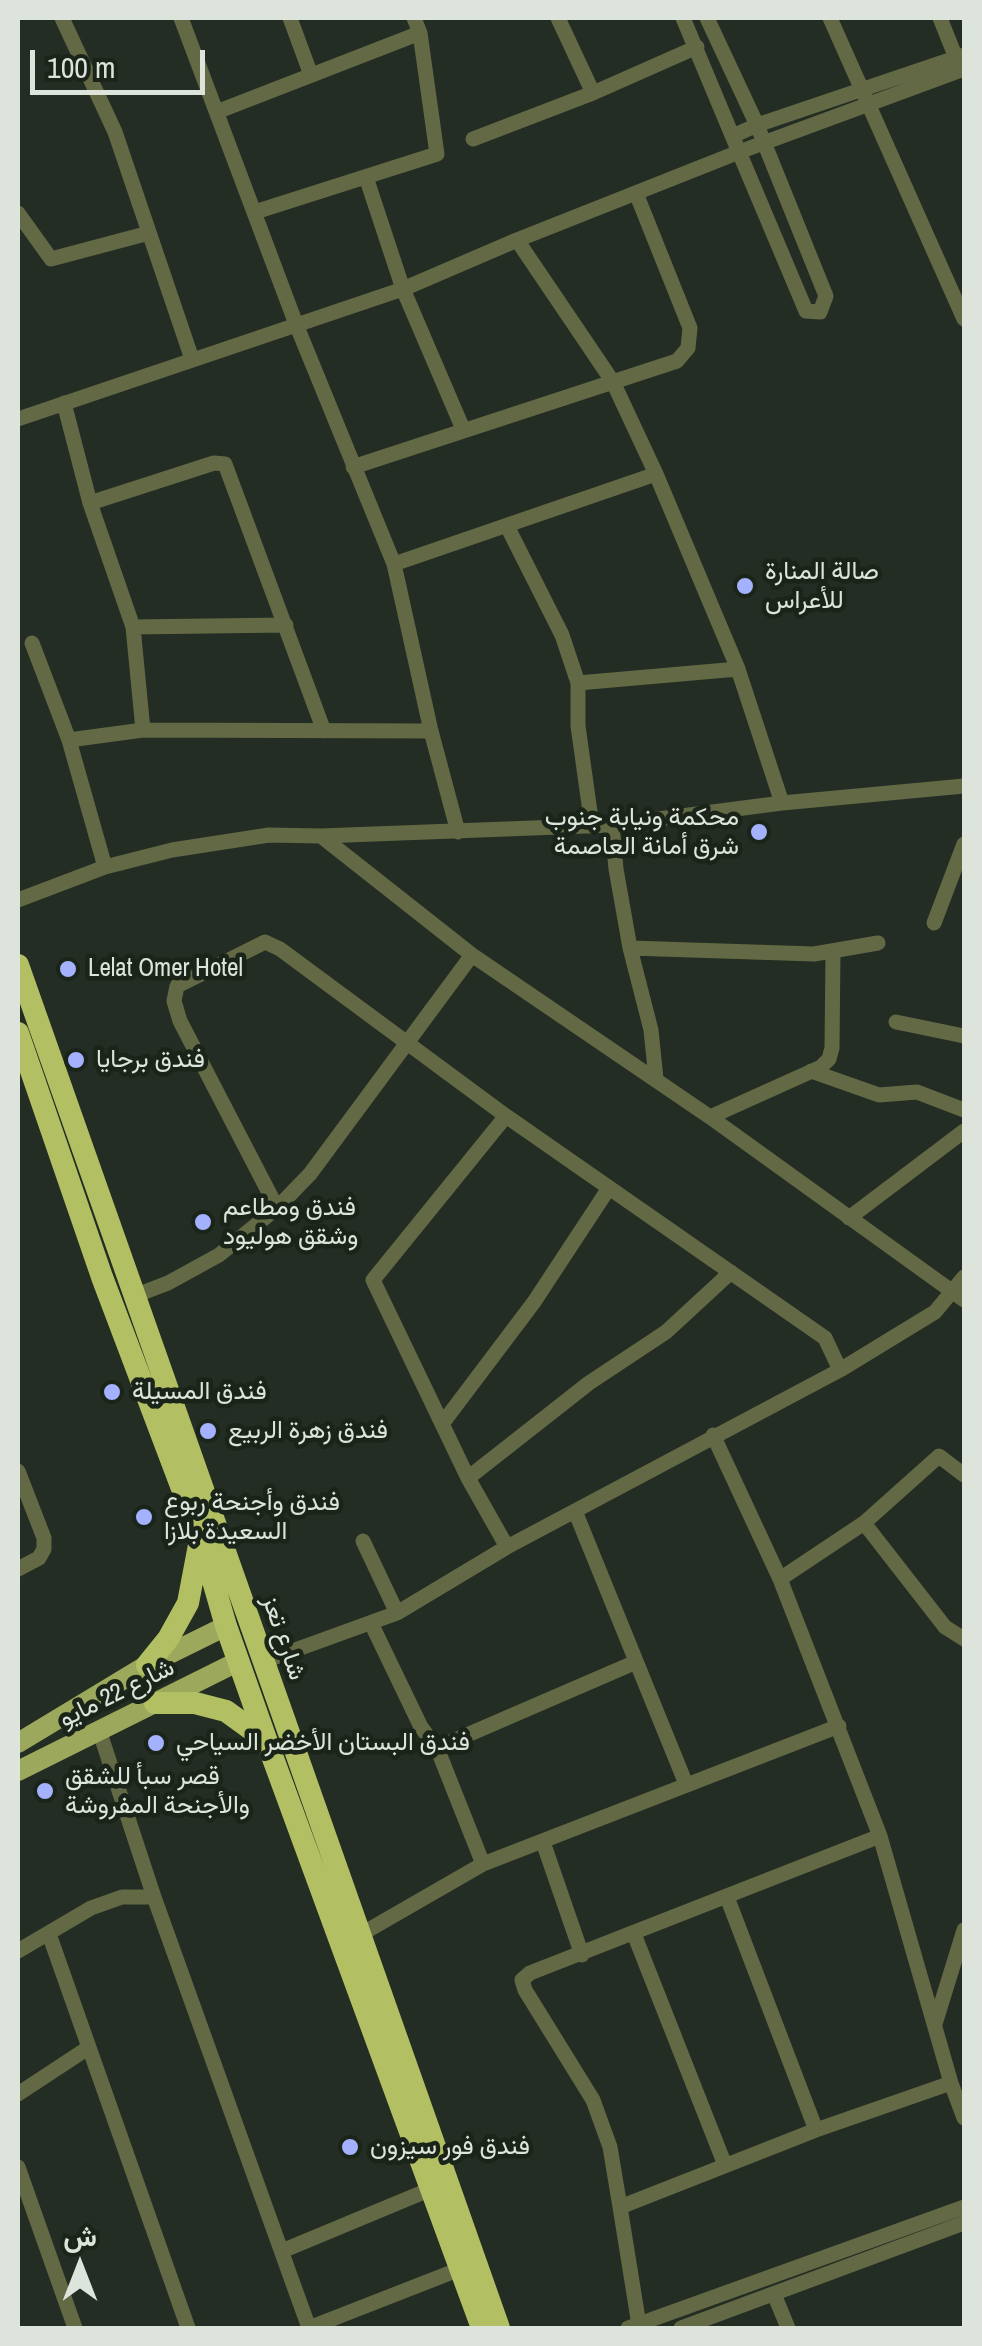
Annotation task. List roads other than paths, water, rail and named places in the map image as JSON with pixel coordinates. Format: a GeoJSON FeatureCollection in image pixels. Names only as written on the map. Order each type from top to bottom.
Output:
{"type":"FeatureCollection","features":[{"type":"Feature","properties":{"kind":"highway","name":"شارع تعز"},"geometry":{"type":"LineString","coordinates":[[18,965],[226,1626],[251,1661],[267,1742],[482,2328]]}},
{"type":"Feature","properties":{"kind":"highway","name":"شارع تعز"},"geometry":{"type":"LineString","coordinates":[[18,1033],[112,1273],[134,1296],[251,1661],[358,1936],[499,2328]]}},
{"type":"Feature","properties":{"kind":"highway"},"geometry":{"type":"LineString","coordinates":[[146,1665],[168,1640],[188,1603],[200,1536]]}},
{"type":"Feature","properties":{"kind":"highway"},"geometry":{"type":"LineString","coordinates":[[156,1703],[196,1702],[226,1711],[267,1742]]}},
{"type":"Feature","properties":{"kind":"main road","name":"شارع 22 مايو"},"geometry":{"type":"LineString","coordinates":[[18,1743],[146,1665],[226,1626]]}},
{"type":"Feature","properties":{"kind":"main road","name":"شارع 22 مايو"},"geometry":{"type":"LineString","coordinates":[[18,1772],[99,1730],[251,1661]]}},
{"type":"Feature","properties":{"kind":"street"},"geometry":{"type":"LineString","coordinates":[[62,18],[115,132],[192,360]]}},
{"type":"Feature","properties":{"kind":"street"},"geometry":{"type":"LineString","coordinates":[[182,18],[296,324],[394,564],[458,832]]}},
{"type":"Feature","properties":{"kind":"street"},"geometry":{"type":"LineString","coordinates":[[290,18],[312,75]]}},
{"type":"Feature","properties":{"kind":"street"},"geometry":{"type":"LineString","coordinates":[[558,18],[593,93]]}},
{"type":"Feature","properties":{"kind":"street"},"geometry":{"type":"LineString","coordinates":[[683,18],[806,311],[820,312],[826,296],[708,18]]}},
{"type":"Feature","properties":{"kind":"street"},"geometry":{"type":"LineString","coordinates":[[830,18],[964,319]]}},
{"type":"Feature","properties":{"kind":"street"},"geometry":{"type":"LineString","coordinates":[[18,419],[402,289],[636,193],[760,133],[962,60],[940,18]]}},
{"type":"Feature","properties":{"kind":"street"},"geometry":{"type":"LineString","coordinates":[[219,111],[312,75],[417,25],[437,154],[255,212]]}},
{"type":"Feature","properties":{"kind":"street"},"geometry":{"type":"LineString","coordinates":[[473,139],[593,93],[697,47]]}},
{"type":"Feature","properties":{"kind":"street"},"geometry":{"type":"LineString","coordinates":[[366,177],[402,289],[463,428]]}},
{"type":"Feature","properties":{"kind":"street"},"geometry":{"type":"LineString","coordinates":[[353,467],[677,361],[688,348],[690,328],[636,193]]}},
{"type":"Feature","properties":{"kind":"street"},"geometry":{"type":"LineString","coordinates":[[18,213],[51,259],[149,233]]}},
{"type":"Feature","properties":{"kind":"street"},"geometry":{"type":"LineString","coordinates":[[517,240],[613,382],[738,669],[782,802]]}},
{"type":"Feature","properties":{"kind":"street"},"geometry":{"type":"LineString","coordinates":[[64,402],[90,503],[132,627],[143,730]]}},
{"type":"Feature","properties":{"kind":"street"},"geometry":{"type":"LineString","coordinates":[[90,503],[214,463],[225,464],[324,730]]}},
{"type":"Feature","properties":{"kind":"street"},"geometry":{"type":"LineString","coordinates":[[394,564],[656,474]]}},
{"type":"Feature","properties":{"kind":"street"},"geometry":{"type":"LineString","coordinates":[[507,526],[562,636],[578,683],[578,726],[592,826]]}},
{"type":"Feature","properties":{"kind":"street"},"geometry":{"type":"LineString","coordinates":[[132,627],[286,624]]}},
{"type":"Feature","properties":{"kind":"street"},"geometry":{"type":"LineString","coordinates":[[32,643],[69,740],[106,867]]}},
{"type":"Feature","properties":{"kind":"street"},"geometry":{"type":"LineString","coordinates":[[578,683],[738,669]]}},
{"type":"Feature","properties":{"kind":"street"},"geometry":{"type":"LineString","coordinates":[[69,740],[143,730],[431,730]]}},
{"type":"Feature","properties":{"kind":"street"},"geometry":{"type":"LineString","coordinates":[[18,900],[106,867],[172,850],[269,835],[612,826],[782,802],[964,786]]}},
{"type":"Feature","properties":{"kind":"street"},"geometry":{"type":"LineString","coordinates":[[612,826],[630,948],[650,1030],[656,1079]]}},
{"type":"Feature","properties":{"kind":"street"},"geometry":{"type":"LineString","coordinates":[[320,836],[472,955],[656,1079],[959,1296]]}},
{"type":"Feature","properties":{"kind":"street"},"geometry":{"type":"LineString","coordinates":[[934,922],[964,844]]}},
{"type":"Feature","properties":{"kind":"street"},"geometry":{"type":"LineString","coordinates":[[277,1208],[180,1021],[174,1001],[177,986],[265,942],[280,948],[506,1116],[825,1338],[840,1370]]}},
{"type":"Feature","properties":{"kind":"street"},"geometry":{"type":"LineString","coordinates":[[630,948],[776,955],[833,952],[878,943]]}},
{"type":"Feature","properties":{"kind":"street"},"geometry":{"type":"LineString","coordinates":[[710,1118],[826,1064],[832,1052],[833,952]]}},
{"type":"Feature","properties":{"kind":"street"},"geometry":{"type":"LineString","coordinates":[[134,1296],[168,1283],[219,1255],[277,1208],[310,1174],[472,955]]}},
{"type":"Feature","properties":{"kind":"street"},"geometry":{"type":"LineString","coordinates":[[896,1022],[964,1036]]}},
{"type":"Feature","properties":{"kind":"street"},"geometry":{"type":"LineString","coordinates":[[811,1072],[879,1095],[917,1092],[964,1110]]}},
{"type":"Feature","properties":{"kind":"street"},"geometry":{"type":"LineString","coordinates":[[506,1116],[373,1280],[468,1478],[507,1547]]}},
{"type":"Feature","properties":{"kind":"street"},"geometry":{"type":"LineString","coordinates":[[849,1218],[964,1131]]}},
{"type":"Feature","properties":{"kind":"street"},"geometry":{"type":"LineString","coordinates":[[442,1424],[534,1302],[608,1188]]}},
{"type":"Feature","properties":{"kind":"street"},"geometry":{"type":"LineString","coordinates":[[468,1478],[589,1383],[666,1332],[732,1272]]}},
{"type":"Feature","properties":{"kind":"street"},"geometry":{"type":"LineString","coordinates":[[251,1661],[398,1612],[507,1547],[840,1370],[959,1296],[964,1278]]}},
{"type":"Feature","properties":{"kind":"street"},"geometry":{"type":"LineString","coordinates":[[713,1435],[780,1580],[880,1836],[964,2118]]}},
{"type":"Feature","properties":{"kind":"street"},"geometry":{"type":"LineString","coordinates":[[780,1580],[864,1523],[939,1456],[964,1475]]}},
{"type":"Feature","properties":{"kind":"street"},"geometry":{"type":"LineString","coordinates":[[18,1471],[44,1538],[39,1558],[18,1569]]}},
{"type":"Feature","properties":{"kind":"street"},"geometry":{"type":"LineString","coordinates":[[575,1511],[686,1784]]}},
{"type":"Feature","properties":{"kind":"street"},"geometry":{"type":"LineString","coordinates":[[864,1523],[945,1628],[964,1639]]}},
{"type":"Feature","properties":{"kind":"street"},"geometry":{"type":"LineString","coordinates":[[363,1541],[398,1612]]}},
{"type":"Feature","properties":{"kind":"street"},"geometry":{"type":"LineString","coordinates":[[371,1623],[421,1727],[437,1748],[483,1864]]}},
{"type":"Feature","properties":{"kind":"street"},"geometry":{"type":"LineString","coordinates":[[437,1748],[636,1662]]}},
{"type":"Feature","properties":{"kind":"street"},"geometry":{"type":"LineString","coordinates":[[358,1936],[483,1864],[839,1726]]}},
{"type":"Feature","properties":{"kind":"street"},"geometry":{"type":"LineString","coordinates":[[99,1730],[154,1897],[309,2328],[460,2268]]}},
{"type":"Feature","properties":{"kind":"street"},"geometry":{"type":"LineString","coordinates":[[880,1836],[522,1980],[593,2100],[610,2146],[634,2327],[964,2207]]}},
{"type":"Feature","properties":{"kind":"street"},"geometry":{"type":"LineString","coordinates":[[543,1842],[582,1955]]}},
{"type":"Feature","properties":{"kind":"street"},"geometry":{"type":"LineString","coordinates":[[18,1950],[91,1908],[122,1897],[154,1897]]}},
{"type":"Feature","properties":{"kind":"street"},"geometry":{"type":"LineString","coordinates":[[727,1897],[816,2130]]}},
{"type":"Feature","properties":{"kind":"street"},"geometry":{"type":"LineString","coordinates":[[935,2024],[964,1930]]}},
{"type":"Feature","properties":{"kind":"street"},"geometry":{"type":"LineString","coordinates":[[49,1934],[188,2328]]}},
{"type":"Feature","properties":{"kind":"street"},"geometry":{"type":"LineString","coordinates":[[634,1934],[725,2165]]}},
{"type":"Feature","properties":{"kind":"street"},"geometry":{"type":"LineString","coordinates":[[18,2094],[88,2048]]}},
{"type":"Feature","properties":{"kind":"street"},"geometry":{"type":"LineString","coordinates":[[620,2207],[816,2130],[951,2083]]}},
{"type":"Feature","properties":{"kind":"street"},"geometry":{"type":"LineString","coordinates":[[18,2167],[75,2328]]}},
{"type":"Feature","properties":{"kind":"street"},"geometry":{"type":"LineString","coordinates":[[282,2251],[431,2189]]}},
{"type":"Feature","properties":{"kind":"street"},"geometry":{"type":"LineString","coordinates":[[681,2328],[964,2223]]}},
{"type":"Feature","properties":{"kind":"street"},"geometry":{"type":"LineString","coordinates":[[774,2294],[788,2328]]}},
{"type":"Feature","properties":{"kind":"place","name":"صالة المنارة للأعراس"},"geometry":{"type":"Point","coordinates":[745,586]}},
{"type":"Feature","properties":{"kind":"place","name":"محكمة ونيابة جنوب شرق أمانة العاصمة"},"geometry":{"type":"Point","coordinates":[759,832]}},
{"type":"Feature","properties":{"kind":"place","name":"Lelat Omer Hotel"},"geometry":{"type":"Point","coordinates":[68,969]}},
{"type":"Feature","properties":{"kind":"place","name":"فندق برجايا"},"geometry":{"type":"Point","coordinates":[76,1060]}},
{"type":"Feature","properties":{"kind":"place","name":"فندق ومطاعم وشقق هوليود"},"geometry":{"type":"Point","coordinates":[203,1222]}},
{"type":"Feature","properties":{"kind":"place","name":"فندق المسيلة"},"geometry":{"type":"Point","coordinates":[112,1392]}},
{"type":"Feature","properties":{"kind":"place","name":"فندق زهرة الربيع"},"geometry":{"type":"Point","coordinates":[208,1431]}},
{"type":"Feature","properties":{"kind":"place","name":"فندق وأجنحة ربوع السعيدة بلازا"},"geometry":{"type":"Point","coordinates":[144,1517]}},
{"type":"Feature","properties":{"kind":"place","name":"فندق البستان الأخضر السياحي"},"geometry":{"type":"Point","coordinates":[156,1743]}},
{"type":"Feature","properties":{"kind":"place","name":"قصر سبأ للشقق والأجنحة المفروشة"},"geometry":{"type":"Point","coordinates":[45,1791]}},
{"type":"Feature","properties":{"kind":"place","name":"فندق فور سيزون"},"geometry":{"type":"Point","coordinates":[350,2147]}}]}
